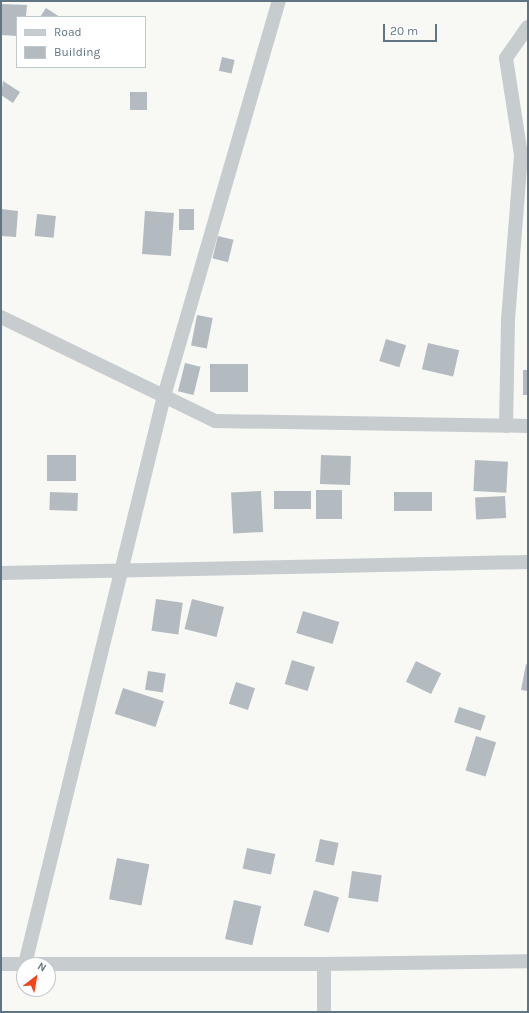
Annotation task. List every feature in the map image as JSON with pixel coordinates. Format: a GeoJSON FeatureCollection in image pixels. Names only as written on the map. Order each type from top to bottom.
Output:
{"type":"FeatureCollection","features":[{"type":"Feature","properties":{"kind":"street"},"geometry":{"type":"LineString","coordinates":[[27,957],[164,396],[279,1]]}},
{"type":"Feature","properties":{"kind":"street"},"geometry":{"type":"LineString","coordinates":[[506,426],[508,320],[521,155],[506,58],[528,27]]}},
{"type":"Feature","properties":{"kind":"street"},"geometry":{"type":"LineString","coordinates":[[1,317],[215,421],[528,426]]}},
{"type":"Feature","properties":{"kind":"street"},"geometry":{"type":"LineString","coordinates":[[1,573],[528,562]]}},
{"type":"Feature","properties":{"kind":"street"},"geometry":{"type":"LineString","coordinates":[[56,964],[324,964],[528,961]]}},
{"type":"Feature","properties":{"kind":"street"},"geometry":{"type":"LineString","coordinates":[[1,964],[16,964]]}},
{"type":"Feature","properties":{"kind":"street"},"geometry":{"type":"LineString","coordinates":[[324,964],[324,1012]]}},
{"type":"Feature","properties":{"kind":"building"},"geometry":{"type":"Polygon","coordinates":[[[2,4],[27,5],[26,16],[16,16],[16,36],[1,35],[2,4]]]}},
{"type":"Feature","properties":{"kind":"building"},"geometry":{"type":"Polygon","coordinates":[[[46,8],[58,16],[41,16],[46,8]]]}},
{"type":"Feature","properties":{"kind":"building"},"geometry":{"type":"Polygon","coordinates":[[[222,57],[235,60],[232,74],[219,71],[222,57]]]}},
{"type":"Feature","properties":{"kind":"building"},"geometry":{"type":"Polygon","coordinates":[[[3,81],[20,92],[13,103],[1,95],[3,81]]]}},
{"type":"Feature","properties":{"kind":"building"},"geometry":{"type":"Polygon","coordinates":[[[130,92],[147,92],[147,110],[130,110],[130,92]]]}},
{"type":"Feature","properties":{"kind":"building"},"geometry":{"type":"Polygon","coordinates":[[[1,209],[18,211],[16,237],[1,236],[1,209]]]}},
{"type":"Feature","properties":{"kind":"building"},"geometry":{"type":"Polygon","coordinates":[[[179,209],[194,209],[194,230],[179,230],[179,209]]]}},
{"type":"Feature","properties":{"kind":"building"},"geometry":{"type":"Polygon","coordinates":[[[145,211],[174,213],[171,256],[142,254],[145,211]]]}},
{"type":"Feature","properties":{"kind":"building"},"geometry":{"type":"Polygon","coordinates":[[[37,214],[56,216],[54,238],[35,236],[37,214]]]}},
{"type":"Feature","properties":{"kind":"building"},"geometry":{"type":"Polygon","coordinates":[[[218,236],[234,240],[228,262],[212,258],[218,236]]]}},
{"type":"Feature","properties":{"kind":"building"},"geometry":{"type":"Polygon","coordinates":[[[197,315],[213,318],[207,348],[191,345],[197,315]]]}},
{"type":"Feature","properties":{"kind":"building"},"geometry":{"type":"Polygon","coordinates":[[[386,339],[406,345],[399,367],[379,361],[386,339]]]}},
{"type":"Feature","properties":{"kind":"building"},"geometry":{"type":"Polygon","coordinates":[[[428,343],[459,350],[453,377],[422,369],[428,343]]]}},
{"type":"Feature","properties":{"kind":"building"},"geometry":{"type":"Polygon","coordinates":[[[185,363],[201,367],[194,395],[178,391],[185,363]]]}},
{"type":"Feature","properties":{"kind":"building"},"geometry":{"type":"Polygon","coordinates":[[[210,364],[248,364],[248,392],[210,392],[210,364]]]}},
{"type":"Feature","properties":{"kind":"building"},"geometry":{"type":"Polygon","coordinates":[[[523,370],[528,370],[528,395],[523,395],[523,370]]]}},
{"type":"Feature","properties":{"kind":"building"},"geometry":{"type":"Polygon","coordinates":[[[47,455],[76,455],[76,481],[47,481],[47,455]]]}},
{"type":"Feature","properties":{"kind":"building"},"geometry":{"type":"Polygon","coordinates":[[[321,455],[351,456],[350,485],[320,484],[321,455]]]}},
{"type":"Feature","properties":{"kind":"building"},"geometry":{"type":"Polygon","coordinates":[[[475,460],[508,462],[506,493],[473,491],[475,460]]]}},
{"type":"Feature","properties":{"kind":"building"},"geometry":{"type":"Polygon","coordinates":[[[316,490],[342,490],[342,519],[316,519],[316,490]]]}},
{"type":"Feature","properties":{"kind":"building"},"geometry":{"type":"Polygon","coordinates":[[[261,491],[263,532],[233,534],[231,493],[261,491]]]}},
{"type":"Feature","properties":{"kind":"building"},"geometry":{"type":"Polygon","coordinates":[[[274,491],[311,491],[311,509],[274,509],[274,491]]]}},
{"type":"Feature","properties":{"kind":"building"},"geometry":{"type":"Polygon","coordinates":[[[50,492],[78,493],[77,511],[49,510],[50,492]]]}},
{"type":"Feature","properties":{"kind":"building"},"geometry":{"type":"Polygon","coordinates":[[[394,492],[432,492],[432,511],[394,511],[394,492]]]}},
{"type":"Feature","properties":{"kind":"building"},"geometry":{"type":"Polygon","coordinates":[[[505,496],[506,518],[476,520],[475,498],[505,496]]]}},
{"type":"Feature","properties":{"kind":"building"},"geometry":{"type":"Polygon","coordinates":[[[156,599],[183,603],[178,634],[152,631],[156,599]]]}},
{"type":"Feature","properties":{"kind":"building"},"geometry":{"type":"Polygon","coordinates":[[[192,599],[224,607],[217,637],[185,629],[192,599]]]}},
{"type":"Feature","properties":{"kind":"building"},"geometry":{"type":"Polygon","coordinates":[[[303,611],[339,622],[333,644],[296,633],[303,611]]]}},
{"type":"Feature","properties":{"kind":"building"},"geometry":{"type":"Polygon","coordinates":[[[292,660],[315,667],[308,691],[285,684],[292,660]]]}},
{"type":"Feature","properties":{"kind":"building"},"geometry":{"type":"Polygon","coordinates":[[[416,661],[441,673],[431,694],[406,682],[416,661]]]}},
{"type":"Feature","properties":{"kind":"building"},"geometry":{"type":"Polygon","coordinates":[[[526,664],[528,665],[528,691],[521,690],[526,664]]]}},
{"type":"Feature","properties":{"kind":"building"},"geometry":{"type":"Polygon","coordinates":[[[148,671],[166,674],[163,693],[145,690],[148,671]]]}},
{"type":"Feature","properties":{"kind":"building"},"geometry":{"type":"Polygon","coordinates":[[[236,682],[255,688],[248,710],[229,704],[236,682]]]}},
{"type":"Feature","properties":{"kind":"building"},"geometry":{"type":"Polygon","coordinates":[[[123,688],[164,701],[156,727],[115,714],[123,688]]]}},
{"type":"Feature","properties":{"kind":"building"},"geometry":{"type":"Polygon","coordinates":[[[459,707],[486,716],[481,731],[454,722],[459,707]]]}},
{"type":"Feature","properties":{"kind":"building"},"geometry":{"type":"Polygon","coordinates":[[[476,736],[496,742],[486,777],[465,770],[476,736]]]}},
{"type":"Feature","properties":{"kind":"building"},"geometry":{"type":"Polygon","coordinates":[[[320,839],[339,843],[334,865],[315,861],[320,839]]]}},
{"type":"Feature","properties":{"kind":"building"},"geometry":{"type":"Polygon","coordinates":[[[247,848],[275,854],[271,875],[243,869],[247,848]]]}},
{"type":"Feature","properties":{"kind":"building"},"geometry":{"type":"Polygon","coordinates":[[[117,858],[149,864],[141,906],[109,899],[117,858]]]}},
{"type":"Feature","properties":{"kind":"building"},"geometry":{"type":"Polygon","coordinates":[[[352,871],[382,875],[378,902],[348,898],[352,871]]]}},
{"type":"Feature","properties":{"kind":"building"},"geometry":{"type":"Polygon","coordinates":[[[314,890],[339,897],[329,933],[304,926],[314,890]]]}},
{"type":"Feature","properties":{"kind":"building"},"geometry":{"type":"Polygon","coordinates":[[[234,900],[261,906],[252,945],[225,939],[234,900]]]}}]}
